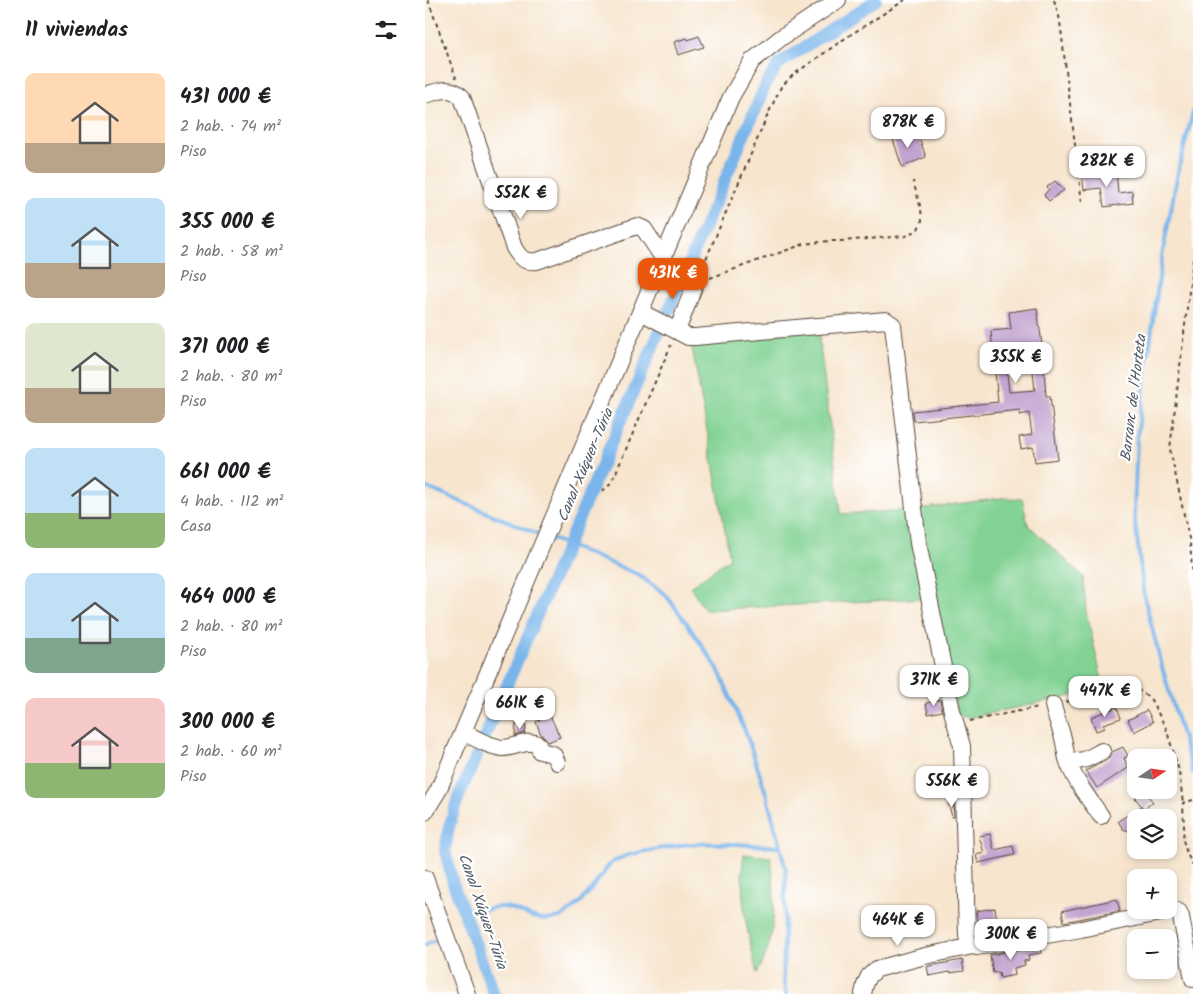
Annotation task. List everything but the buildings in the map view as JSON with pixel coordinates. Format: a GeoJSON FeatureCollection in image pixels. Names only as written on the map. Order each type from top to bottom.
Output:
{"type":"FeatureCollection","features":[{"type":"Feature","properties":{"kind":"street"},"geometry":{"type":"LineString","coordinates":[[425,812],[468,735],[541,547],[731,97],[752,61],[782,37],[837,0]]}},
{"type":"Feature","properties":{"kind":"street"},"geometry":{"type":"LineString","coordinates":[[425,95],[451,90],[462,97],[514,248],[524,260],[529,262],[537,261],[637,226],[644,229],[663,258]]}},
{"type":"Feature","properties":{"kind":"street"},"geometry":{"type":"LineString","coordinates":[[675,330],[697,281]]}},
{"type":"Feature","properties":{"kind":"street"},"geometry":{"type":"LineString","coordinates":[[641,312],[675,330],[695,337],[886,320],[893,325],[918,543],[962,746],[968,942],[977,948],[1175,910],[1179,912],[1181,917],[1193,979]]}},
{"type":"Feature","properties":{"kind":"street"},"geometry":{"type":"LineString","coordinates":[[1053,705],[1067,760],[1085,793],[1101,816]]}},
{"type":"Feature","properties":{"kind":"street"},"geometry":{"type":"LineString","coordinates":[[468,735],[496,747],[505,748],[532,742],[538,744],[541,751],[553,754],[557,762]]}},
{"type":"Feature","properties":{"kind":"street"},"geometry":{"type":"LineString","coordinates":[[1067,760],[1078,762],[1102,751]]}},
{"type":"Feature","properties":{"kind":"street"},"geometry":{"type":"LineString","coordinates":[[425,878],[467,994]]}},
{"type":"Feature","properties":{"kind":"street"},"geometry":{"type":"LineString","coordinates":[[863,994],[869,976],[877,969],[973,946]]}},
{"type":"Feature","properties":{"kind":"path"},"geometry":{"type":"LineString","coordinates":[[428,0],[462,97]]}},
{"type":"Feature","properties":{"kind":"path"},"geometry":{"type":"LineString","coordinates":[[697,281],[781,87],[804,66],[905,0]]}},
{"type":"Feature","properties":{"kind":"path"},"geometry":{"type":"LineString","coordinates":[[1054,0],[1061,29],[1082,203]]}},
{"type":"Feature","properties":{"kind":"path"},"geometry":{"type":"LineString","coordinates":[[697,281],[805,244],[906,236],[918,229],[922,221],[921,209],[913,180]]}},
{"type":"Feature","properties":{"kind":"path"},"geometry":{"type":"LineString","coordinates":[[1193,259],[1170,449],[1190,543],[1193,580]]}},
{"type":"Feature","properties":{"kind":"path"},"geometry":{"type":"LineString","coordinates":[[602,491],[608,487],[614,477],[675,330]]}},
{"type":"Feature","properties":{"kind":"path"},"geometry":{"type":"LineString","coordinates":[[956,725],[1004,713],[1123,691],[1139,691],[1150,698],[1166,728],[1179,771],[1183,803],[1183,840],[1193,865]]}},
{"type":"Feature","properties":{"kind":"path"},"geometry":{"type":"LineString","coordinates":[[1183,803],[1193,800]]}},
{"type":"Feature","properties":{"kind":"green space"},"geometry":{"type":"Polygon","coordinates":[[[818,329],[841,514],[911,510],[926,598],[705,610],[690,587],[730,558],[691,342],[818,329]]]}},
{"type":"Feature","properties":{"kind":"green space"},"geometry":{"type":"Polygon","coordinates":[[[1002,498],[1022,499],[1028,525],[1083,576],[1086,611],[1104,689],[968,718],[957,714],[918,509],[1002,498]]]}},
{"type":"Feature","properties":{"kind":"green space"},"geometry":{"type":"Polygon","coordinates":[[[744,854],[771,857],[774,901],[772,931],[764,960],[757,973],[747,929],[743,899],[742,869],[744,854]]]}},
{"type":"Feature","properties":{"kind":"waterway","name":"Canal Xúquer-Túria"},"geometry":{"type":"LineString","coordinates":[[494,994],[453,883],[445,851],[449,827],[457,801],[767,82],[779,64],[876,0]]}},
{"type":"Feature","properties":{"kind":"waterway","name":"Barranc de l'Horteta"},"geometry":{"type":"LineString","coordinates":[[1193,112],[1178,172],[1162,256],[1137,437],[1134,512],[1144,596],[1162,667],[1193,773]]}},
{"type":"Feature","properties":{"kind":"waterway"},"geometry":{"type":"LineString","coordinates":[[425,487],[541,535]]}},
{"type":"Feature","properties":{"kind":"waterway"},"geometry":{"type":"LineString","coordinates":[[550,538],[637,574],[665,594],[718,669],[746,733],[766,793],[786,870],[783,979],[786,994]]}},
{"type":"Feature","properties":{"kind":"waterway"},"geometry":{"type":"LineString","coordinates":[[484,910],[503,907],[545,920],[557,918],[567,913],[586,896],[609,865],[624,857],[641,852],[702,843],[780,847]]}},
{"type":"Feature","properties":{"kind":"waterway"},"geometry":{"type":"LineString","coordinates":[[425,945],[436,940]]}}]}
